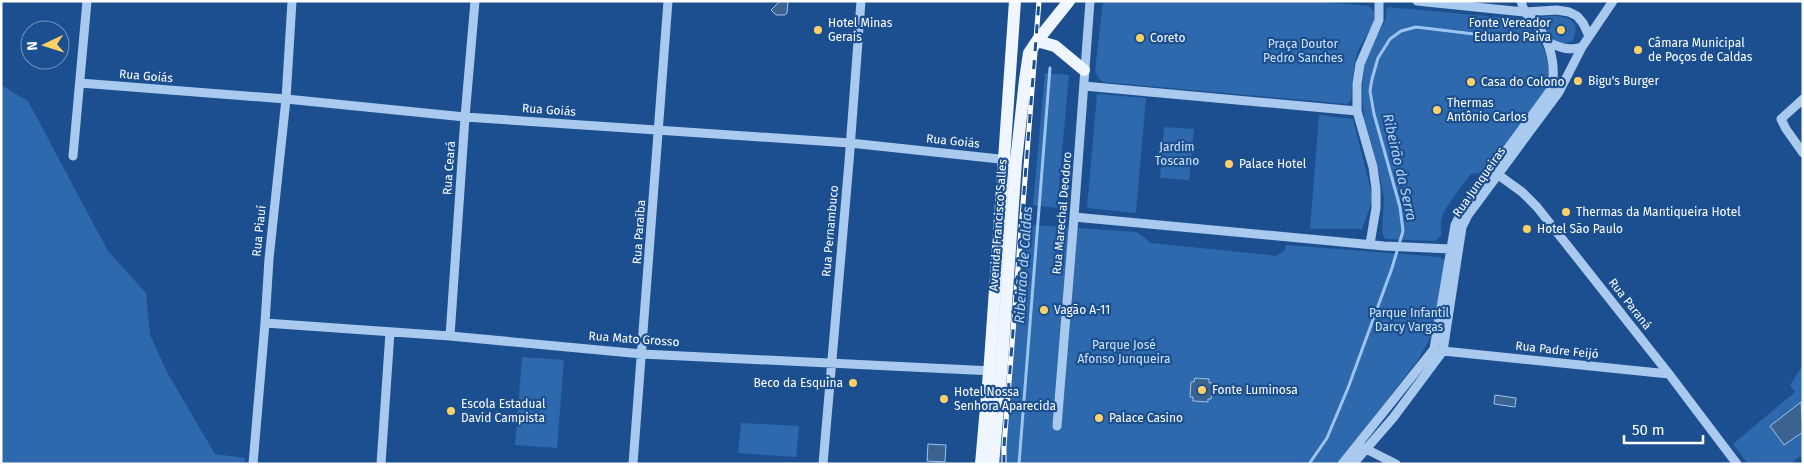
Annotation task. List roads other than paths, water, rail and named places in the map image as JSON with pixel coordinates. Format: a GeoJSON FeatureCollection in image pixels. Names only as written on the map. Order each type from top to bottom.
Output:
{"type":"FeatureCollection","features":[{"type":"Feature","properties":{"kind":"main road","name":"Avenida Francisco Salles"},"geometry":{"type":"LineString","coordinates":[[993,464],[995,371],[1010,160],[1015,1]]}},
{"type":"Feature","properties":{"kind":"main road","name":"Avenida Francisco Salles"},"geometry":{"type":"LineString","coordinates":[[1010,160],[1029,53],[1037,40],[1069,1]]}},
{"type":"Feature","properties":{"kind":"main road"},"geometry":{"type":"LineString","coordinates":[[1037,40],[1055,46],[1084,70]]}},
{"type":"Feature","properties":{"kind":"main road","name":"Avenida Francisco Salles"},"geometry":{"type":"LineString","coordinates":[[981,464],[995,371]]}},
{"type":"Feature","properties":{"kind":"street"},"geometry":{"type":"LineString","coordinates":[[73,156],[87,1]]}},
{"type":"Feature","properties":{"kind":"street","name":"Rua Piauí"},"geometry":{"type":"LineString","coordinates":[[253,464],[265,323],[268,259],[286,99],[292,1]]}},
{"type":"Feature","properties":{"kind":"street","name":"Rua Ceará"},"geometry":{"type":"LineString","coordinates":[[450,336],[475,1]]}},
{"type":"Feature","properties":{"kind":"street","name":"Rua Paraíba"},"geometry":{"type":"LineString","coordinates":[[633,464],[668,1]]}},
{"type":"Feature","properties":{"kind":"street","name":"Rua Pernambuco"},"geometry":{"type":"LineString","coordinates":[[823,464],[861,1]]}},
{"type":"Feature","properties":{"kind":"street","name":"Rua Marechal Deodoro"},"geometry":{"type":"LineString","coordinates":[[1057,426],[1090,1]]}},
{"type":"Feature","properties":{"kind":"street"},"geometry":{"type":"LineString","coordinates":[[1370,244],[1376,208],[1376,189],[1373,168],[1357,110],[1357,84],[1360,64],[1379,20],[1379,1]]}},
{"type":"Feature","properties":{"kind":"street"},"geometry":{"type":"LineString","coordinates":[[1417,1],[1524,12],[1557,10],[1569,12],[1578,16],[1589,36]]}},
{"type":"Feature","properties":{"kind":"street"},"geometry":{"type":"LineString","coordinates":[[1521,1],[1524,12],[1536,24],[1548,42],[1558,47],[1572,50],[1582,47]]}},
{"type":"Feature","properties":{"kind":"street","name":"Rua Junqueiras"},"geometry":{"type":"LineString","coordinates":[[1353,464],[1361,446],[1434,349],[1455,225],[1462,211],[1560,92],[1582,47],[1613,1]]}},
{"type":"Feature","properties":{"kind":"street","name":"Rua Junqueiras"},"geometry":{"type":"LineString","coordinates":[[1342,464],[1393,418],[1443,351],[1462,227],[1495,173],[1552,88],[1555,72],[1548,42]]}},
{"type":"Feature","properties":{"kind":"street","name":"Rua Goiás"},"geometry":{"type":"LineString","coordinates":[[80,83],[286,99],[465,117],[850,143],[1010,160]]}},
{"type":"Feature","properties":{"kind":"street"},"geometry":{"type":"LineString","coordinates":[[1084,86],[1357,110]]}},
{"type":"Feature","properties":{"kind":"street"},"geometry":{"type":"LineString","coordinates":[[1803,99],[1781,119],[1803,152]]}},
{"type":"Feature","properties":{"kind":"street","name":"Rua Paraná"},"geometry":{"type":"LineString","coordinates":[[1495,173],[1522,192],[1537,207],[1669,374],[1737,464]]}},
{"type":"Feature","properties":{"kind":"street"},"geometry":{"type":"LineString","coordinates":[[1074,217],[1384,246],[1451,249]]}},
{"type":"Feature","properties":{"kind":"street","name":"Rua Mato Grosso"},"geometry":{"type":"LineString","coordinates":[[265,323],[450,336],[642,354],[995,371]]}},
{"type":"Feature","properties":{"kind":"street"},"geometry":{"type":"LineString","coordinates":[[381,464],[390,332]]}},
{"type":"Feature","properties":{"kind":"street","name":"Rua Padre Feijó"},"geometry":{"type":"LineString","coordinates":[[1443,351],[1669,374]]}},
{"type":"Feature","properties":{"kind":"street"},"geometry":{"type":"LineString","coordinates":[[1361,446],[1396,464]]}},
{"type":"Feature","properties":{"kind":"waterway","name":"Ribeirão da Serra"},"geometry":{"type":"LineString","coordinates":[[1309,464],[1327,438],[1348,388],[1392,268],[1403,231],[1400,207],[1374,114],[1370,91],[1378,58],[1390,39],[1401,31],[1416,27],[1474,34]]}},
{"type":"Feature","properties":{"kind":"waterway","name":"Ribeirão de Caldas"},"geometry":{"type":"LineString","coordinates":[[1019,464],[1050,68]]}},
{"type":"Feature","properties":{"kind":"railway"},"geometry":{"type":"LineString","coordinates":[[1004,464],[1039,1]]}},
{"type":"Feature","properties":{"kind":"place","name":"Hotel Minas Gerais"},"geometry":{"type":"Point","coordinates":[818,30]}},
{"type":"Feature","properties":{"kind":"place","name":"Fonte Vereador Eduardo Paiva"},"geometry":{"type":"Point","coordinates":[1561,30]}},
{"type":"Feature","properties":{"kind":"place","name":"Coreto"},"geometry":{"type":"Point","coordinates":[1140,38]}},
{"type":"Feature","properties":{"kind":"place","name":"Câmara Municipal de Poços de Caldas"},"geometry":{"type":"Point","coordinates":[1638,50]}},
{"type":"Feature","properties":{"kind":"place","name":"Bigu's Burger"},"geometry":{"type":"Point","coordinates":[1578,81]}},
{"type":"Feature","properties":{"kind":"place","name":"Casa do Colono"},"geometry":{"type":"Point","coordinates":[1471,82]}},
{"type":"Feature","properties":{"kind":"place","name":"Thermas Antônio Carlos"},"geometry":{"type":"Point","coordinates":[1437,110]}},
{"type":"Feature","properties":{"kind":"place","name":"Palace Hotel"},"geometry":{"type":"Point","coordinates":[1229,164]}},
{"type":"Feature","properties":{"kind":"place","name":"Thermas da Mantiqueira Hotel"},"geometry":{"type":"Point","coordinates":[1566,212]}},
{"type":"Feature","properties":{"kind":"place","name":"Hotel São Paulo"},"geometry":{"type":"Point","coordinates":[1527,229]}},
{"type":"Feature","properties":{"kind":"place","name":"Vagão A-11"},"geometry":{"type":"Point","coordinates":[1044,310]}},
{"type":"Feature","properties":{"kind":"place","name":"Beco da Esquina"},"geometry":{"type":"Point","coordinates":[853,383]}},
{"type":"Feature","properties":{"kind":"place","name":"Fonte Luminosa"},"geometry":{"type":"Point","coordinates":[1202,390]}},
{"type":"Feature","properties":{"kind":"place","name":"Hotel Nossa Senhora Aparecida"},"geometry":{"type":"Point","coordinates":[944,399]}},
{"type":"Feature","properties":{"kind":"place","name":"Escola Estadual David Campista"},"geometry":{"type":"Point","coordinates":[451,411]}},
{"type":"Feature","properties":{"kind":"place","name":"Palace Casino"},"geometry":{"type":"Point","coordinates":[1099,418]}},
{"type":"Feature","properties":{"kind":"park label","name":"Praça Doutor Pedro Sanches"},"geometry":{"type":"Point","coordinates":[1303,51]}},
{"type":"Feature","properties":{"kind":"park label","name":"Jardim Toscano"},"geometry":{"type":"Point","coordinates":[1177,154]}},
{"type":"Feature","properties":{"kind":"park label","name":"Parque Infantil Darcy Vargas"},"geometry":{"type":"Point","coordinates":[1409,320]}},
{"type":"Feature","properties":{"kind":"park label","name":"Parque José Afonso Junqueira"},"geometry":{"type":"Point","coordinates":[1124,352]}}]}
